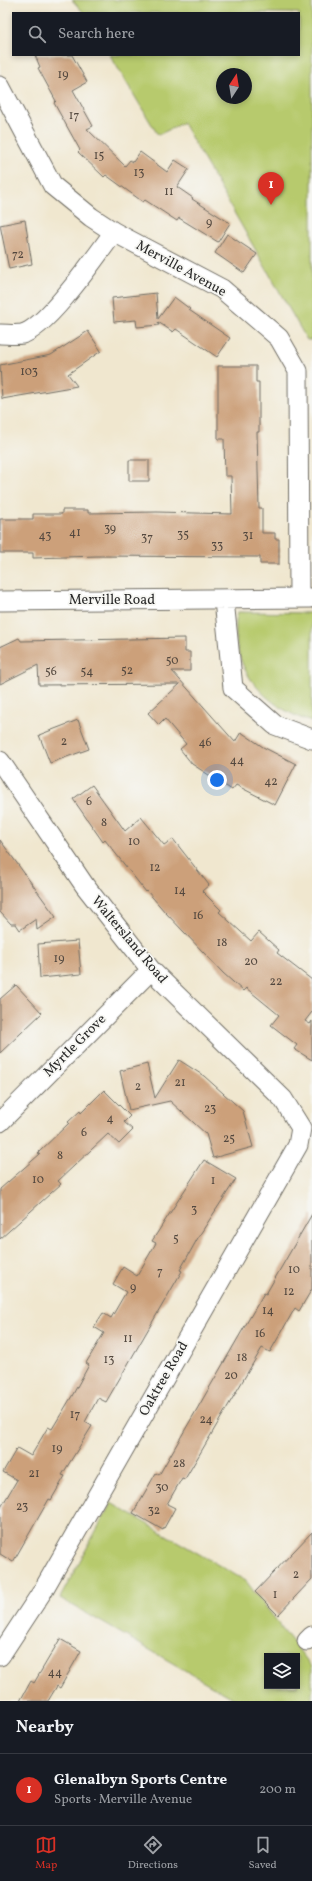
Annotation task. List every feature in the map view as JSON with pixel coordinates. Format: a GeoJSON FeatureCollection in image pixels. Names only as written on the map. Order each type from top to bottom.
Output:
{"type":"FeatureCollection","features":[{"type":"Feature","properties":{"kind":"street","name":"Merville Avenue"},"geometry":{"type":"LineString","coordinates":[[0,86],[53,186],[91,217],[114,232],[222,289],[279,338],[298,372],[306,598]]}},
{"type":"Feature","properties":{"kind":"street"},"geometry":{"type":"LineString","coordinates":[[0,334],[22,334],[43,320],[66,296],[114,232]]}},
{"type":"Feature","properties":{"kind":"street","name":"Merville Road"},"geometry":{"type":"LineString","coordinates":[[0,601],[306,598]]}},
{"type":"Feature","properties":{"kind":"street"},"geometry":{"type":"LineString","coordinates":[[224,600],[234,688],[275,724],[312,739]]}},
{"type":"Feature","properties":{"kind":"street","name":"Waltersland Road"},"geometry":{"type":"LineString","coordinates":[[0,761],[85,886],[151,970],[283,1098]]}},
{"type":"Feature","properties":{"kind":"street","name":"Myrtle Grove"},"geometry":{"type":"LineString","coordinates":[[0,1122],[151,970]]}},
{"type":"Feature","properties":{"kind":"street","name":"Oaktree Road"},"geometry":{"type":"LineString","coordinates":[[0,1656],[42,1592],[298,1145],[301,1128],[283,1098]]}},
{"type":"Feature","properties":{"kind":"green space"},"geometry":{"type":"Polygon","coordinates":[[[72,0],[312,0],[312,340],[307,340],[183,123],[158,135],[111,56],[300,56],[300,12],[83,12],[72,0]]]}},
{"type":"Feature","properties":{"kind":"green space"},"geometry":{"type":"Polygon","coordinates":[[[238,612],[312,613],[312,722],[284,710],[271,701],[260,691],[251,679],[243,666],[238,652],[236,618],[238,612]]]}},
{"type":"Feature","properties":{"kind":"green space"},"geometry":{"type":"Polygon","coordinates":[[[111,1503],[246,1581],[312,1667],[312,1701],[238,1701],[60,1598],[111,1503]]]}},
{"type":"Feature","properties":{"kind":"building"},"geometry":{"type":"Polygon","coordinates":[[[35,56],[73,56],[87,82],[73,90],[93,126],[87,129],[125,166],[130,160],[133,162],[140,152],[167,172],[175,160],[189,169],[177,187],[193,198],[192,199],[230,223],[218,242],[179,218],[177,221],[145,200],[143,202],[106,175],[104,177],[78,152],[80,150],[54,103],[56,101],[38,68],[40,67],[35,56]]]}},
{"type":"Feature","properties":{"kind":"building"},"geometry":{"type":"Polygon","coordinates":[[[25,220],[32,264],[9,269],[0,225],[25,220]]]}},
{"type":"Feature","properties":{"kind":"building"},"geometry":{"type":"Polygon","coordinates":[[[227,234],[257,254],[244,273],[215,253],[227,234]]]}},
{"type":"Feature","properties":{"kind":"building"},"geometry":{"type":"Polygon","coordinates":[[[156,293],[158,319],[174,297],[190,309],[189,310],[230,338],[217,357],[176,329],[173,332],[158,322],[159,325],[137,327],[136,320],[114,322],[112,298],[156,293]]]}},
{"type":"Feature","properties":{"kind":"building"},"geometry":{"type":"Polygon","coordinates":[[[88,331],[101,351],[68,374],[77,386],[2,399],[0,365],[51,355],[88,331]]]}},
{"type":"Feature","properties":{"kind":"building"},"geometry":{"type":"Polygon","coordinates":[[[218,366],[256,366],[256,382],[259,382],[259,432],[257,432],[259,508],[262,508],[262,533],[275,533],[275,539],[279,539],[279,564],[260,564],[260,557],[97,556],[33,558],[33,553],[0,553],[0,519],[33,519],[33,514],[62,514],[62,510],[88,510],[88,513],[157,512],[232,514],[231,476],[225,476],[224,439],[218,439],[218,366]]]}},
{"type":"Feature","properties":{"kind":"building"},"geometry":{"type":"Polygon","coordinates":[[[129,460],[149,460],[149,481],[129,481],[129,460]]]}},
{"type":"Feature","properties":{"kind":"building"},"geometry":{"type":"Polygon","coordinates":[[[19,638],[21,641],[185,638],[185,652],[190,652],[190,671],[172,671],[235,742],[241,732],[263,747],[296,764],[275,805],[236,785],[232,790],[192,764],[180,749],[186,744],[165,719],[159,725],[148,713],[180,684],[39,685],[38,665],[0,684],[0,647],[19,638]]]}},
{"type":"Feature","properties":{"kind":"building"},"geometry":{"type":"Polygon","coordinates":[[[78,720],[89,749],[50,763],[39,735],[78,720]]]}},
{"type":"Feature","properties":{"kind":"building"},"geometry":{"type":"Polygon","coordinates":[[[92,785],[125,831],[141,817],[164,845],[173,839],[209,885],[202,891],[221,910],[219,912],[251,941],[259,932],[279,950],[277,953],[312,980],[312,1012],[305,1021],[310,1024],[312,1021],[312,1060],[294,1049],[297,1045],[271,1025],[279,1015],[246,988],[243,991],[223,973],[147,891],[146,892],[105,840],[103,842],[73,799],[92,785]]]}},
{"type":"Feature","properties":{"kind":"building"},"geometry":{"type":"Polygon","coordinates":[[[0,840],[56,917],[37,930],[36,919],[20,930],[16,924],[11,924],[0,912],[0,840]]]}},
{"type":"Feature","properties":{"kind":"building"},"geometry":{"type":"Polygon","coordinates":[[[78,941],[81,974],[40,978],[38,944],[78,941]]]}},
{"type":"Feature","properties":{"kind":"building"},"geometry":{"type":"Polygon","coordinates":[[[16,985],[42,1013],[0,1053],[0,999],[16,985]]]}},
{"type":"Feature","properties":{"kind":"building"},"geometry":{"type":"Polygon","coordinates":[[[179,1060],[204,1076],[243,1111],[253,1147],[213,1158],[206,1134],[170,1101],[129,1110],[120,1071],[147,1064],[155,1098],[179,1060]]]}},
{"type":"Feature","properties":{"kind":"building"},"geometry":{"type":"Polygon","coordinates":[[[104,1090],[130,1116],[124,1122],[133,1130],[119,1144],[108,1134],[58,1181],[61,1184],[0,1239],[0,1189],[40,1154],[38,1153],[69,1123],[68,1122],[80,1111],[81,1113],[104,1090]]]}},
{"type":"Feature","properties":{"kind":"building"},"geometry":{"type":"Polygon","coordinates":[[[204,1160],[236,1179],[199,1236],[180,1270],[182,1271],[106,1402],[98,1398],[85,1422],[92,1426],[62,1475],[65,1476],[51,1500],[49,1499],[13,1562],[0,1554],[0,1509],[17,1480],[3,1472],[17,1448],[31,1456],[48,1427],[52,1429],[89,1365],[86,1363],[104,1333],[94,1327],[103,1313],[111,1318],[126,1292],[113,1284],[123,1267],[137,1276],[156,1243],[152,1241],[204,1160]]]}},
{"type":"Feature","properties":{"kind":"building"},"geometry":{"type":"Polygon","coordinates":[[[312,1214],[312,1289],[299,1311],[295,1308],[270,1352],[262,1348],[185,1479],[182,1478],[167,1504],[175,1508],[163,1530],[133,1513],[156,1473],[159,1475],[264,1293],[266,1294],[312,1214]]]}},
{"type":"Feature","properties":{"kind":"building"},"geometry":{"type":"Polygon","coordinates":[[[312,1532],[312,1579],[278,1615],[255,1592],[312,1532]]]}},
{"type":"Feature","properties":{"kind":"building"},"geometry":{"type":"Polygon","coordinates":[[[60,1639],[81,1651],[60,1688],[57,1686],[48,1701],[20,1701],[31,1681],[34,1683],[60,1639]]]}},
{"type":"Feature","properties":{"kind":"place","name":"Glenalbyn Sports Centre"},"geometry":{"type":"Point","coordinates":[271,205]}}]}
